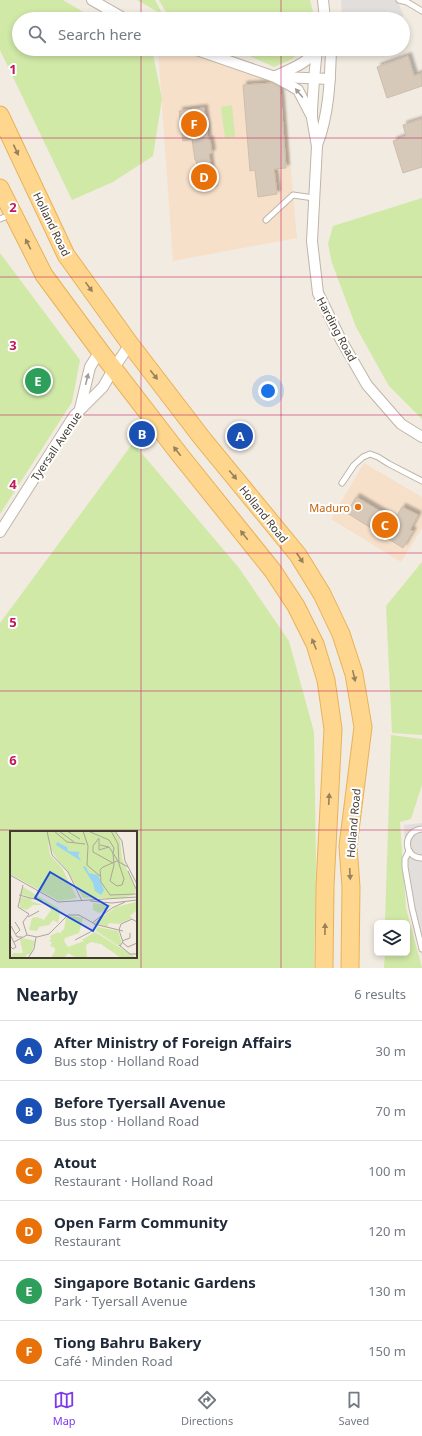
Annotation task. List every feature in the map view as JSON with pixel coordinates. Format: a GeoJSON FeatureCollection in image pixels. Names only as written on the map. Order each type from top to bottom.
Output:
{"type":"FeatureCollection","features":[{"type":"Feature","properties":{"kind":"main road","name":"Holland Road"},"geometry":{"type":"LineString","coordinates":[[0,115],[66,255],[130,344],[202,438],[298,555],[322,594],[341,634],[354,674],[363,727],[348,846],[350,887],[350,968]]}},
{"type":"Feature","properties":{"kind":"main road"},"geometry":{"type":"LineString","coordinates":[[0,188],[6,216],[44,275],[100,352],[273,571],[296,606],[315,644],[326,680],[333,729],[325,886],[324,968]]}},
{"type":"Feature","properties":{"kind":"street"},"geometry":{"type":"LineString","coordinates":[[92,0],[113,12]]}},
{"type":"Feature","properties":{"kind":"street"},"geometry":{"type":"LineString","coordinates":[[323,0],[324,12]]}},
{"type":"Feature","properties":{"kind":"street"},"geometry":{"type":"LineString","coordinates":[[214,56],[275,77],[298,90],[312,118]]}},
{"type":"Feature","properties":{"kind":"street"},"geometry":{"type":"LineString","coordinates":[[275,77],[311,56]]}},
{"type":"Feature","properties":{"kind":"street","name":"Harding Road"},"geometry":{"type":"LineString","coordinates":[[316,56],[312,118],[317,146],[312,241],[318,293],[341,340],[367,385],[401,424],[422,437]]}},
{"type":"Feature","properties":{"kind":"street","name":"Harding Road"},"geometry":{"type":"LineString","coordinates":[[317,146],[326,118],[331,56]]}},
{"type":"Feature","properties":{"kind":"street"},"geometry":{"type":"LineString","coordinates":[[275,77],[330,79]]}},
{"type":"Feature","properties":{"kind":"street","name":"Tyersall Avenue"},"geometry":{"type":"LineString","coordinates":[[0,532],[74,416],[103,387],[130,344]]}},
{"type":"Feature","properties":{"kind":"street"},"geometry":{"type":"LineString","coordinates":[[80,409],[90,368],[100,352]]}},
{"type":"Feature","properties":{"kind":"lane"},"geometry":{"type":"LineString","coordinates":[[399,0],[407,2],[422,11]]}},
{"type":"Feature","properties":{"kind":"lane"},"geometry":{"type":"LineString","coordinates":[[266,220],[293,194],[314,198]]}},
{"type":"Feature","properties":{"kind":"lane"},"geometry":{"type":"LineString","coordinates":[[342,483],[354,465],[363,457],[370,454],[378,456],[389,464],[422,481]]}},
{"type":"Feature","properties":{"kind":"lane"},"geometry":{"type":"LineString","coordinates":[[422,829],[415,830],[410,834],[407,846],[409,851],[414,856],[422,858]]}},
{"type":"Feature","properties":{"kind":"lane"},"geometry":{"type":"LineString","coordinates":[[409,851],[405,859],[405,867],[412,908],[422,949]]}},
{"type":"Feature","properties":{"kind":"shaded area"},"geometry":{"type":"Polygon","coordinates":[[[341,0],[397,0],[402,12],[342,12],[341,0]]]}},
{"type":"Feature","properties":{"kind":"shaded area"},"geometry":{"type":"Polygon","coordinates":[[[158,56],[207,56],[283,83],[297,238],[173,261],[158,56]]]}},
{"type":"Feature","properties":{"kind":"shaded area"},"geometry":{"type":"Polygon","coordinates":[[[364,463],[422,497],[422,528],[401,562],[331,519],[364,463]]]}},
{"type":"Feature","properties":{"kind":"shaded area"},"geometry":{"type":"Polygon","coordinates":[[[422,823],[422,956],[409,909],[404,825],[422,823]]]}},
{"type":"Feature","properties":{"kind":"green space"},"geometry":{"type":"Polygon","coordinates":[[[0,0],[63,0],[83,12],[12,12],[12,56],[153,56],[162,99],[153,156],[113,182],[72,200],[0,50],[0,0]]]}},
{"type":"Feature","properties":{"kind":"green space"},"geometry":{"type":"Polygon","coordinates":[[[137,0],[155,0],[161,12],[158,12],[137,0]]]}},
{"type":"Feature","properties":{"kind":"green space"},"geometry":{"type":"Polygon","coordinates":[[[159,0],[310,0],[313,12],[166,12],[159,0]]]}},
{"type":"Feature","properties":{"kind":"green space"},"geometry":{"type":"Polygon","coordinates":[[[250,56],[296,56],[274,67],[250,56]]]}},
{"type":"Feature","properties":{"kind":"green space"},"geometry":{"type":"Polygon","coordinates":[[[232,105],[235,137],[225,138],[221,107],[232,105]]]}},
{"type":"Feature","properties":{"kind":"green space"},"geometry":{"type":"Polygon","coordinates":[[[422,198],[422,419],[389,386],[356,327],[332,263],[328,244],[333,226],[422,198]]]}},
{"type":"Feature","properties":{"kind":"green space"},"geometry":{"type":"Polygon","coordinates":[[[0,253],[80,360],[72,402],[0,514],[0,253]]]}},
{"type":"Feature","properties":{"kind":"green space"},"geometry":{"type":"Polygon","coordinates":[[[133,443],[239,568],[289,641],[314,732],[316,863],[314,968],[0,968],[0,623],[133,443]]]}},
{"type":"Feature","properties":{"kind":"green space"},"geometry":{"type":"Polygon","coordinates":[[[422,562],[422,735],[392,733],[386,606],[422,562]]]}},
{"type":"Feature","properties":{"kind":"green space"},"geometry":{"type":"Polygon","coordinates":[[[391,735],[422,739],[422,785],[411,819],[400,822],[406,908],[409,920],[385,920],[391,735]]]}},
{"type":"Feature","properties":{"kind":"green space"},"geometry":{"type":"Polygon","coordinates":[[[410,923],[422,968],[384,968],[385,956],[410,956],[410,923]]]}},
{"type":"Feature","properties":{"kind":"building"},"geometry":{"type":"Polygon","coordinates":[[[408,56],[414,76],[422,73],[422,86],[387,98],[377,67],[408,56]]]}},
{"type":"Feature","properties":{"kind":"building"},"geometry":{"type":"Polygon","coordinates":[[[273,83],[280,87],[286,168],[274,169],[277,194],[258,197],[255,170],[250,171],[243,85],[273,83]]]}},
{"type":"Feature","properties":{"kind":"building"},"geometry":{"type":"Polygon","coordinates":[[[204,108],[208,140],[210,140],[212,153],[209,154],[213,189],[200,191],[192,139],[183,141],[179,111],[204,108]]]}},
{"type":"Feature","properties":{"kind":"building"},"geometry":{"type":"Polygon","coordinates":[[[422,119],[422,167],[403,173],[393,141],[406,136],[403,125],[422,119]]]}},
{"type":"Feature","properties":{"kind":"building"},"geometry":{"type":"Polygon","coordinates":[[[356,497],[395,520],[402,507],[418,515],[410,530],[413,531],[403,548],[347,513],[356,497]]]}},
{"type":"Feature","properties":{"kind":"place","name":"Tiong Bahru Bakery"},"geometry":{"type":"Point","coordinates":[194,124]}},
{"type":"Feature","properties":{"kind":"place","name":"Open Farm Community"},"geometry":{"type":"Point","coordinates":[204,177]}},
{"type":"Feature","properties":{"kind":"place","name":"Singapore Botanic Gardens"},"geometry":{"type":"Point","coordinates":[38,381]}},
{"type":"Feature","properties":{"kind":"place","name":"Before Tyersall Avenue"},"geometry":{"type":"Point","coordinates":[142,434]}},
{"type":"Feature","properties":{"kind":"place","name":"After Ministry of Foreign Affairs"},"geometry":{"type":"Point","coordinates":[240,436]}},
{"type":"Feature","properties":{"kind":"place","name":"Maduro"},"geometry":{"type":"Point","coordinates":[358,507]}},
{"type":"Feature","properties":{"kind":"place","name":"Atout"},"geometry":{"type":"Point","coordinates":[385,525]}}]}
